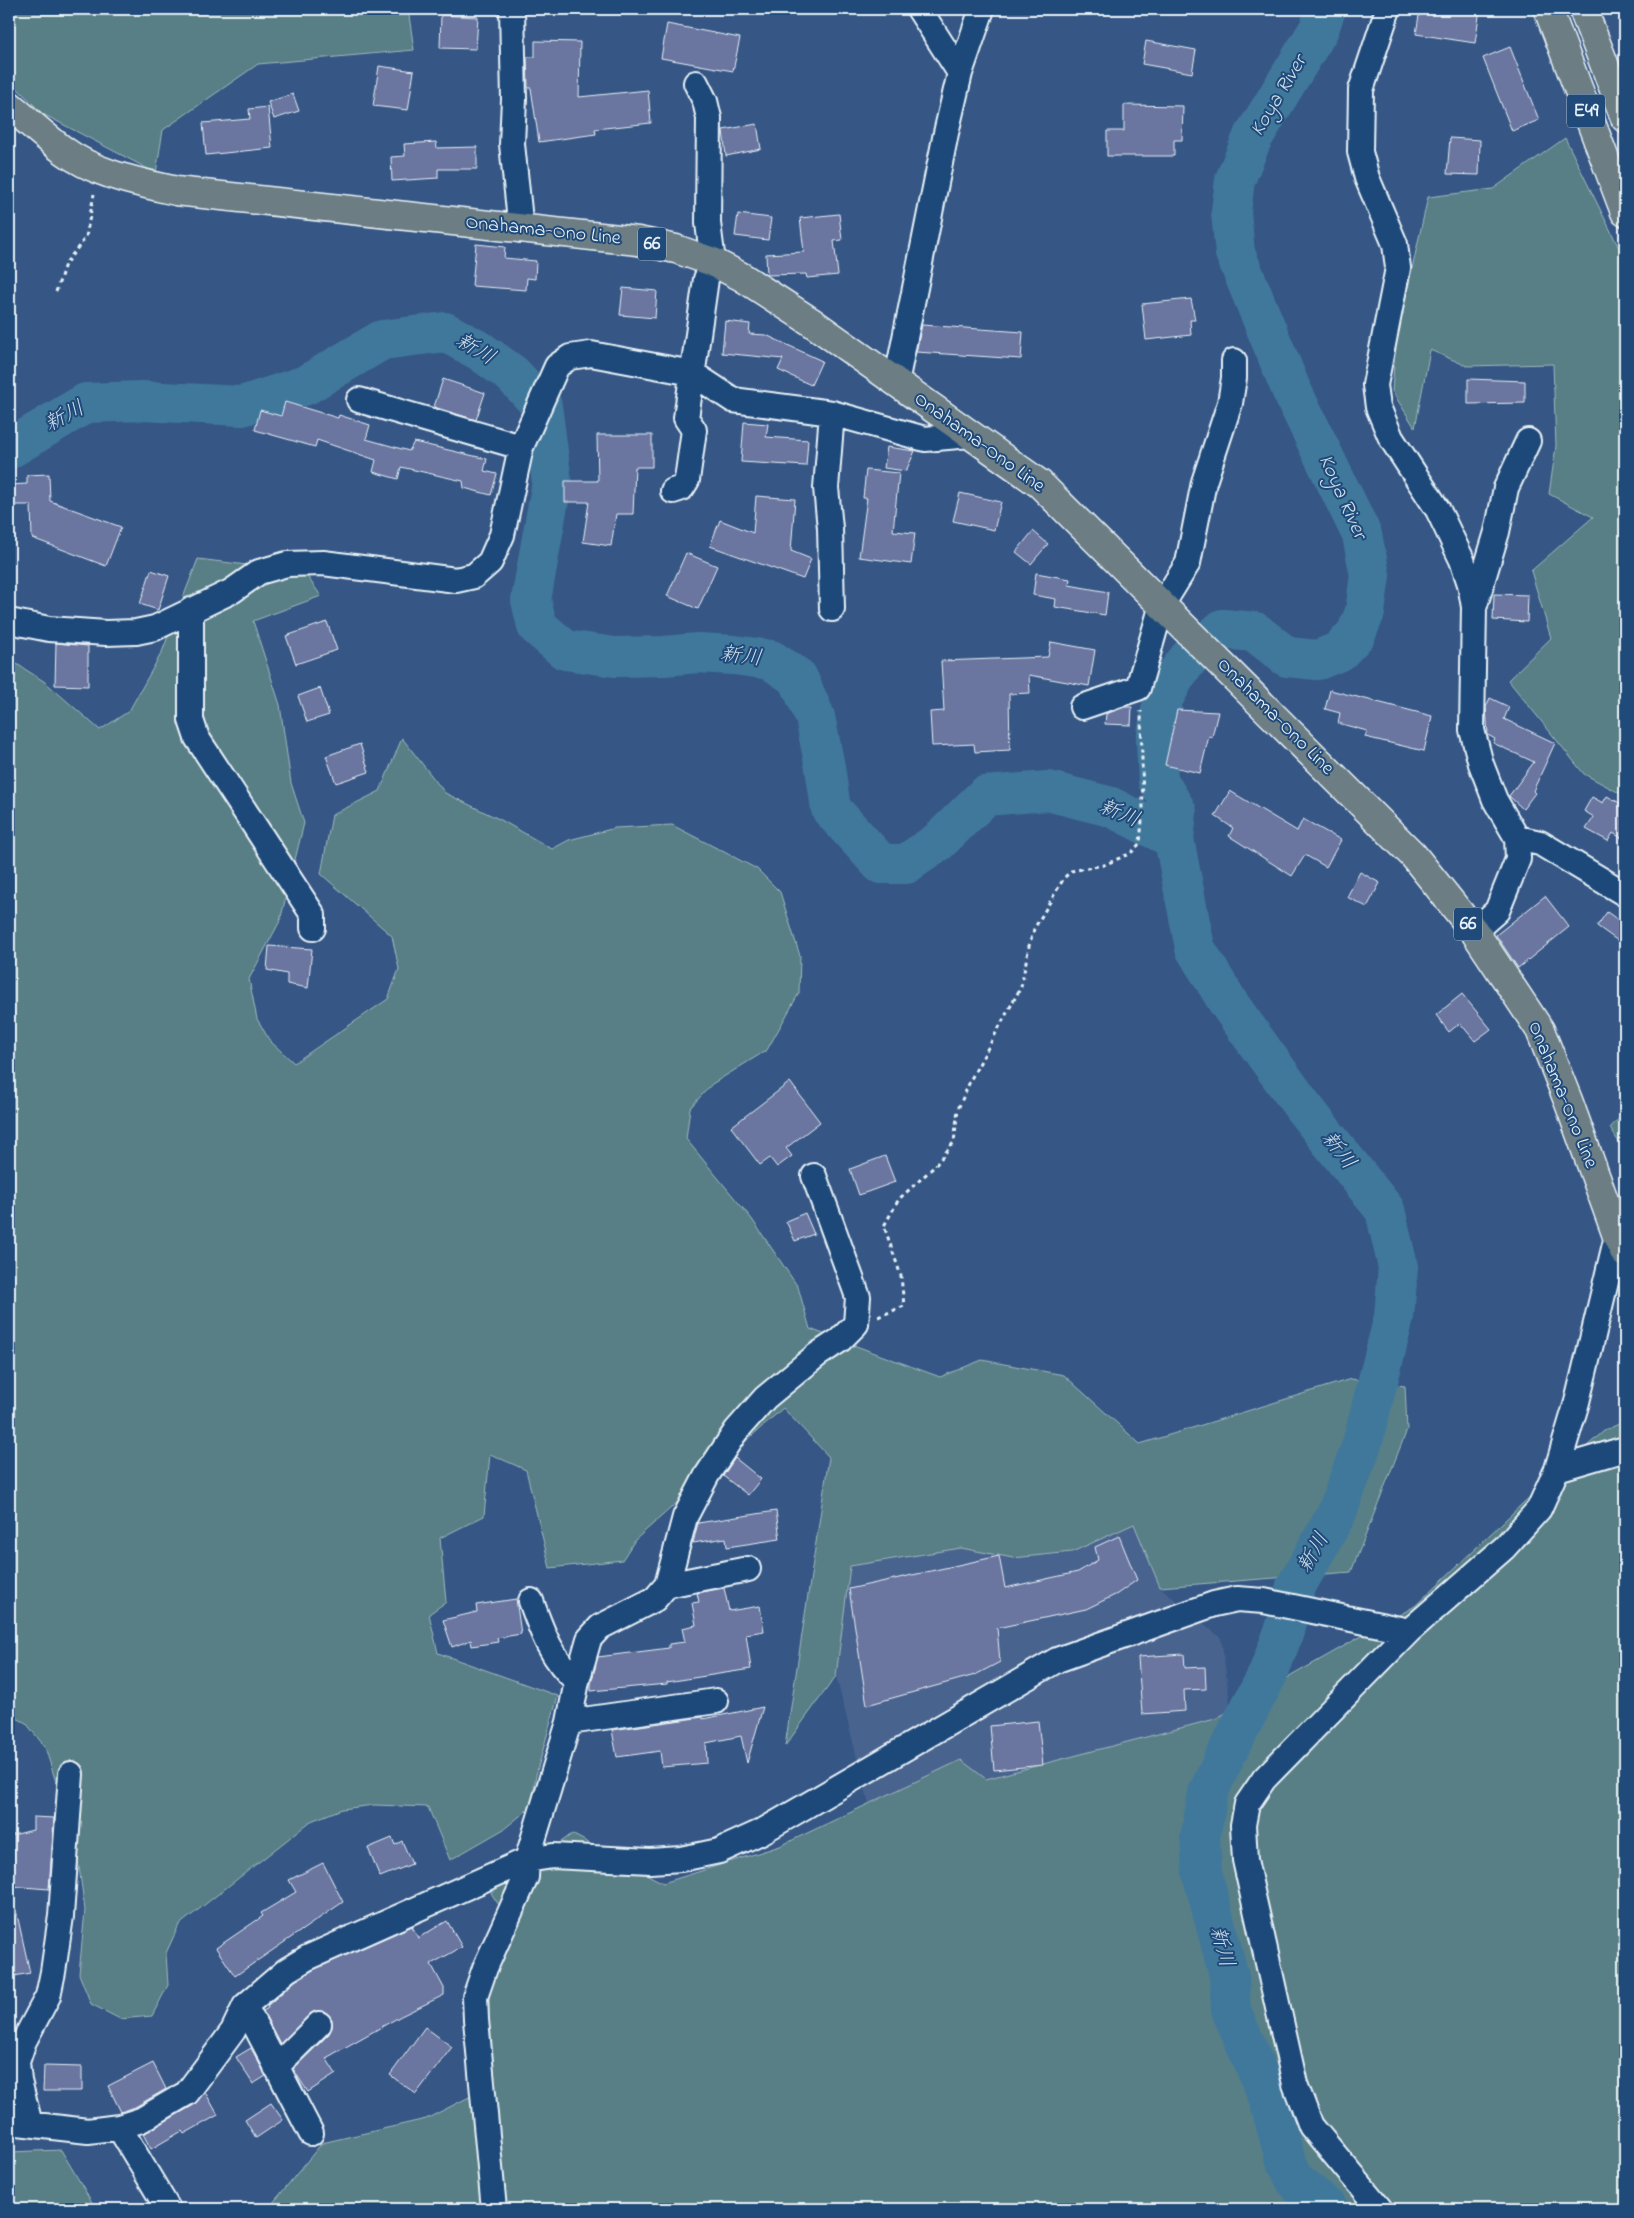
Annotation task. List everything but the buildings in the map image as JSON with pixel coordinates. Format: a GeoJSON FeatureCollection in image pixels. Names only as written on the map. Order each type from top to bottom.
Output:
{"type":"FeatureCollection","features":[{"type":"Feature","properties":{"kind":"main road","name":"E49"},"geometry":{"type":"LineString","coordinates":[[1548,9],[1625,212]]}},
{"type":"Feature","properties":{"kind":"main road","name":"E49"},"geometry":{"type":"LineString","coordinates":[[1583,9],[1625,118]]}},
{"type":"Feature","properties":{"kind":"main road","name":"Onahama-Ono Line"},"geometry":{"type":"LineString","coordinates":[[9,105],[64,151],[98,169],[129,180],[176,191],[521,230],[638,241],[676,249],[713,262],[742,277],[810,321],[1040,484],[1413,855],[1474,931],[1540,1030],[1621,1245]]}},
{"type":"Feature","properties":{"kind":"street"},"geometry":{"type":"LineString","coordinates":[[512,9],[514,99],[512,144],[521,230]]}},
{"type":"Feature","properties":{"kind":"street"},"geometry":{"type":"LineString","coordinates":[[919,9],[960,73]]}},
{"type":"Feature","properties":{"kind":"street"},"geometry":{"type":"LineString","coordinates":[[896,383],[960,73],[982,9]]}},
{"type":"Feature","properties":{"kind":"street"},"geometry":{"type":"LineString","coordinates":[[1388,9],[1361,90],[1360,152],[1368,178],[1395,244],[1398,268],[1375,385],[1378,407],[1391,438],[1438,510],[1462,560],[1470,584],[1474,607],[1472,730],[1481,764],[1495,800],[1517,838],[1518,859],[1497,911],[1474,931]]}},
{"type":"Feature","properties":{"kind":"street"},"geometry":{"type":"LineString","coordinates":[[673,491],[682,488],[687,480],[694,430],[686,418],[706,279],[713,262],[708,223],[709,118],[705,101],[696,84]]}},
{"type":"Feature","properties":{"kind":"street"},"geometry":{"type":"LineString","coordinates":[[9,622],[49,629],[106,633],[136,632],[155,628],[232,591],[259,572],[287,564],[323,563],[456,580],[474,576],[490,562],[502,535],[523,440],[557,366],[570,357],[599,355],[692,373],[733,400],[832,414],[925,439],[970,435]]}},
{"type":"Feature","properties":{"kind":"street"},"geometry":{"type":"LineString","coordinates":[[1082,707],[1138,688],[1162,606],[1188,563],[1204,482],[1230,403],[1234,378],[1234,361]]}},
{"type":"Feature","properties":{"kind":"street"},"geometry":{"type":"LineString","coordinates":[[359,400],[523,440]]}},
{"type":"Feature","properties":{"kind":"street"},"geometry":{"type":"LineString","coordinates":[[832,414],[826,488],[830,528],[832,609]]}},
{"type":"Feature","properties":{"kind":"street"},"geometry":{"type":"LineString","coordinates":[[1474,607],[1497,532],[1506,488],[1528,441]]}},
{"type":"Feature","properties":{"kind":"street"},"geometry":{"type":"LineString","coordinates":[[191,610],[191,720],[197,738],[313,915],[313,928]]}},
{"type":"Feature","properties":{"kind":"street"},"geometry":{"type":"LineString","coordinates":[[1517,838],[1540,843],[1625,894]]}},
{"type":"Feature","properties":{"kind":"street"},"geometry":{"type":"LineString","coordinates":[[494,2209],[476,2020],[476,1997],[485,1968],[526,1877],[527,1860],[569,1722],[577,1681],[589,1639],[600,1627],[655,1598],[667,1585],[685,1517],[707,1475],[736,1431],[765,1398],[817,1355],[840,1340],[856,1324],[858,1296],[814,1176]]}},
{"type":"Feature","properties":{"kind":"street"},"geometry":{"type":"LineString","coordinates":[[1380,2209],[1311,2126],[1295,2084],[1245,1860],[1243,1826],[1247,1804],[1264,1779],[1409,1631],[1504,1548],[1539,1509],[1557,1469],[1621,1245]]}},
{"type":"Feature","properties":{"kind":"street"},"geometry":{"type":"LineString","coordinates":[[1557,1469],[1625,1449]]}},
{"type":"Feature","properties":{"kind":"street"},"geometry":{"type":"LineString","coordinates":[[667,1585],[748,1569]]}},
{"type":"Feature","properties":{"kind":"street"},"geometry":{"type":"LineString","coordinates":[[71,1774],[61,1916],[53,1972],[48,1996],[24,2041],[18,2062],[19,2123],[88,2131],[120,2127],[141,2120],[187,2093],[233,2031],[245,2006],[287,1970],[307,1958],[527,1860],[553,1856],[658,1860],[681,1859],[719,1851],[761,1832],[1057,1660],[1214,1604],[1237,1599],[1264,1601],[1409,1631]]}},
{"type":"Feature","properties":{"kind":"street"},"geometry":{"type":"LineString","coordinates":[[531,1601],[554,1656],[566,1672],[577,1681]]}},
{"type":"Feature","properties":{"kind":"street"},"geometry":{"type":"LineString","coordinates":[[569,1722],[716,1701]]}},
{"type":"Feature","properties":{"kind":"street"},"geometry":{"type":"LineString","coordinates":[[245,2006],[311,2134]]}},
{"type":"Feature","properties":{"kind":"street"},"geometry":{"type":"LineString","coordinates":[[276,2067],[319,2024]]}},
{"type":"Feature","properties":{"kind":"street"},"geometry":{"type":"LineString","coordinates":[[120,2127],[168,2209]]}},
{"type":"Feature","properties":{"kind":"path"},"geometry":{"type":"LineString","coordinates":[[56,292],[65,264],[86,237],[98,169]]}},
{"type":"Feature","properties":{"kind":"path"},"geometry":{"type":"LineString","coordinates":[[856,1324],[874,1320],[904,1306],[901,1276],[884,1226],[899,1199],[935,1166],[954,1142],[958,1109],[968,1086],[1018,994],[1034,929],[1064,878],[1071,871],[1083,870],[1104,864],[1131,853],[1140,844],[1143,809],[1142,721],[1138,688]]}},
{"type":"Feature","properties":{"kind":"shaded area"},"geometry":{"type":"Polygon","coordinates":[[[1134,1524],[1160,1587],[1221,1638],[1231,1710],[1215,1719],[986,1779],[961,1760],[869,1804],[836,1676],[850,1566],[961,1548],[1013,1558],[1072,1552],[1134,1524]]]}},
{"type":"Feature","properties":{"kind":"green space"},"geometry":{"type":"Polygon","coordinates":[[[9,9],[408,9],[414,50],[258,64],[163,130],[156,173],[43,114],[9,80],[9,9]]]}},
{"type":"Feature","properties":{"kind":"green space"},"geometry":{"type":"Polygon","coordinates":[[[1565,138],[1625,260],[1625,796],[1584,774],[1508,680],[1551,638],[1531,571],[1593,517],[1549,494],[1556,446],[1553,364],[1467,366],[1430,350],[1415,428],[1392,391],[1396,341],[1428,197],[1493,189],[1565,138]]]}},
{"type":"Feature","properties":{"kind":"green space"},"geometry":{"type":"Polygon","coordinates":[[[198,559],[304,572],[321,596],[253,621],[280,705],[291,783],[304,823],[280,921],[249,979],[257,1019],[270,1041],[294,1063],[388,999],[399,969],[392,936],[321,874],[332,815],[380,791],[402,738],[445,793],[501,820],[552,849],[569,840],[615,828],[672,825],[757,869],[780,892],[800,956],[799,993],[767,1050],[712,1084],[690,1108],[686,1139],[751,1218],[798,1287],[810,1329],[940,1377],[982,1360],[1064,1375],[1140,1444],[1351,1379],[1405,1386],[1407,1430],[1351,1572],[1160,1587],[1134,1524],[1072,1552],[1013,1558],[961,1548],[850,1566],[836,1676],[785,1746],[829,1457],[783,1408],[635,1540],[622,1560],[550,1568],[526,1470],[490,1454],[484,1516],[440,1538],[446,1602],[429,1614],[438,1653],[558,1696],[536,1775],[531,1807],[504,1829],[450,1860],[428,1807],[374,1805],[342,1809],[311,1821],[179,1925],[166,1953],[168,1985],[152,2016],[120,2019],[91,2004],[79,1974],[85,1910],[76,1846],[45,1747],[26,1723],[9,1714],[9,659],[45,682],[100,730],[129,711],[162,652],[198,559]]]}},
{"type":"Feature","properties":{"kind":"green space"},"geometry":{"type":"Polygon","coordinates":[[[1625,1112],[1625,1152],[1610,1128],[1625,1112]]]}},
{"type":"Feature","properties":{"kind":"green space"},"geometry":{"type":"Polygon","coordinates":[[[1625,1421],[1625,2209],[268,2209],[322,2143],[426,2119],[489,2087],[489,1978],[514,1928],[491,1893],[572,1834],[663,1883],[780,1846],[961,1760],[986,1779],[1215,1719],[1415,1606],[1522,1504],[1604,1431],[1625,1421]]]}},
{"type":"Feature","properties":{"kind":"green space"},"geometry":{"type":"Polygon","coordinates":[[[61,2150],[96,2209],[9,2209],[9,2152],[61,2150]]]}},
{"type":"Feature","properties":{"kind":"waterway","name":"新川"},"geometry":{"type":"LineString","coordinates":[[1326,9],[1319,29],[1252,139],[1235,180],[1231,212],[1235,253],[1291,389],[1362,535],[1370,575],[1365,612],[1356,634],[1340,651],[1318,660],[1287,657],[1255,632],[1223,629],[1189,658],[1176,675],[1163,699],[1156,740],[1158,781],[1177,812],[1174,839],[1195,948],[1229,1004],[1304,1108],[1385,1210],[1398,1267],[1394,1317],[1362,1444],[1336,1515],[1296,1586],[1286,1626],[1268,1674],[1228,1750],[1208,1793],[1200,1838],[1202,1873],[1229,1976],[1231,2010],[1268,2097],[1284,2155],[1295,2180],[1328,2209]]}},
{"type":"Feature","properties":{"kind":"waterway","name":"新川"},"geometry":{"type":"LineString","coordinates":[[9,449],[86,403],[142,401],[242,406],[306,385],[382,340],[445,332],[480,351],[512,374],[542,406],[552,482],[531,600],[537,626],[565,650],[615,657],[698,653],[734,655],[771,660],[798,678],[815,717],[831,809],[881,864],[906,864],[938,842],[985,796],[1048,791],[1111,807],[1174,839]]}},
{"type":"Feature","properties":{"kind":"water label","name":"Koya River"},"geometry":{"type":"Point","coordinates":[1279,96]}},
{"type":"Feature","properties":{"kind":"water label","name":"Koya River"},"geometry":{"type":"Point","coordinates":[1342,497]}}]}
